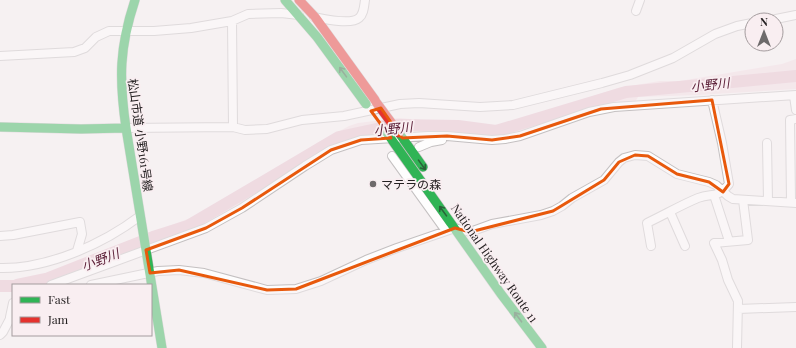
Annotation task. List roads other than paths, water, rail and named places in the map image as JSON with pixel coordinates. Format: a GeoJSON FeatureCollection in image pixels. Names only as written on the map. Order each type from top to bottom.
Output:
{"type":"FeatureCollection","features":[{"type":"Feature","properties":{"kind":"main road","name":"松山市道 小野161号線"},"geometry":{"type":"LineString","coordinates":[[135,0],[121,52],[120,74],[126,128],[152,284]]}},
{"type":"Feature","properties":{"kind":"main road","name":"National Highway Route 11"},"geometry":{"type":"LineString","coordinates":[[285,0],[331,55],[501,294],[542,348]]}},
{"type":"Feature","properties":{"kind":"main road"},"geometry":{"type":"LineString","coordinates":[[299,0],[315,17],[429,175]]}},
{"type":"Feature","properties":{"kind":"main road"},"geometry":{"type":"LineString","coordinates":[[0,127],[81,129],[126,128]]}},
{"type":"Feature","properties":{"kind":"main road","name":"National Highway Route 11"},"geometry":{"type":"LineString","coordinates":[[461,219],[472,235]]}},
{"type":"Feature","properties":{"kind":"main road","name":"松山市道 小野161号線"},"geometry":{"type":"LineString","coordinates":[[152,286],[162,348]]}},
{"type":"Feature","properties":{"kind":"main road","name":"National Highway Route 11"},"geometry":{"type":"LineString","coordinates":[[512,293],[552,348]]}},
{"type":"Feature","properties":{"kind":"street"},"geometry":{"type":"LineString","coordinates":[[0,56],[74,52],[85,48],[96,37],[109,31],[154,31],[191,28],[232,21],[248,14],[281,13],[352,22],[358,19],[363,12],[365,0]]}},
{"type":"Feature","properties":{"kind":"street"},"geometry":{"type":"LineString","coordinates":[[636,11],[640,0]]}},
{"type":"Feature","properties":{"kind":"street"},"geometry":{"type":"LineString","coordinates":[[784,17],[796,15]]}},
{"type":"Feature","properties":{"kind":"street"},"geometry":{"type":"LineString","coordinates":[[232,21],[234,127]]}},
{"type":"Feature","properties":{"kind":"street"},"geometry":{"type":"LineString","coordinates":[[126,128],[234,127],[245,130],[267,129],[302,120],[344,116],[400,104],[480,107],[513,105],[602,84],[630,75],[673,58],[720,32],[744,25]]}},
{"type":"Feature","properties":{"kind":"street"},"geometry":{"type":"LineString","coordinates":[[54,284],[145,249],[206,228],[242,208],[304,166],[331,150],[385,130],[401,135],[447,136],[492,140],[520,136],[601,109],[629,105],[795,96],[796,110]]}},
{"type":"Feature","properties":{"kind":"street"},"geometry":{"type":"LineString","coordinates":[[651,246],[646,223],[700,197],[723,192],[729,184],[722,143],[712,100]]}},
{"type":"Feature","properties":{"kind":"street"},"geometry":{"type":"LineString","coordinates":[[96,284],[150,273],[179,270],[204,273],[267,290],[296,289],[321,282],[366,260],[396,248],[455,228],[472,235],[492,224],[541,215],[552,211],[604,180],[624,158],[635,155],[648,156],[678,174],[716,185],[733,199],[794,202],[790,120],[796,120]]}},
{"type":"Feature","properties":{"kind":"street"},"geometry":{"type":"LineString","coordinates":[[418,147],[445,139],[447,136]]}},
{"type":"Feature","properties":{"kind":"street"},"geometry":{"type":"LineString","coordinates":[[767,142],[768,201]]}},
{"type":"Feature","properties":{"kind":"street"},"geometry":{"type":"LineString","coordinates":[[392,156],[446,231]]}},
{"type":"Feature","properties":{"kind":"street"},"geometry":{"type":"LineString","coordinates":[[714,195],[729,241]]}},
{"type":"Feature","properties":{"kind":"street"},"geometry":{"type":"LineString","coordinates":[[737,348],[738,301],[728,280],[722,260],[714,243],[748,240],[743,200]]}},
{"type":"Feature","properties":{"kind":"street"},"geometry":{"type":"LineString","coordinates":[[670,212],[685,246]]}},
{"type":"Feature","properties":{"kind":"street"},"geometry":{"type":"LineString","coordinates":[[0,268],[12,268],[50,262],[105,239],[123,229],[140,216]]}},
{"type":"Feature","properties":{"kind":"street"},"geometry":{"type":"LineString","coordinates":[[0,236],[80,222],[82,234],[77,251]]}},
{"type":"Feature","properties":{"kind":"street"},"geometry":{"type":"LineString","coordinates":[[738,309],[796,307]]}},
{"type":"Feature","properties":{"kind":"street"},"geometry":{"type":"LineString","coordinates":[[0,335],[12,315]]}},
{"type":"Feature","properties":{"kind":"waterway","name":"小野川"},"geometry":{"type":"LineString","coordinates":[[22,284],[46,279],[153,237],[188,226],[339,137],[395,125],[458,126],[496,131],[626,92],[796,76]]}},
{"type":"Feature","properties":{"kind":"waterway","name":"小野川"},"geometry":{"type":"LineString","coordinates":[[0,286],[12,286]]}},
{"type":"Feature","properties":{"kind":"place","name":"マテラの森"},"geometry":{"type":"Point","coordinates":[373,184]}}]}
